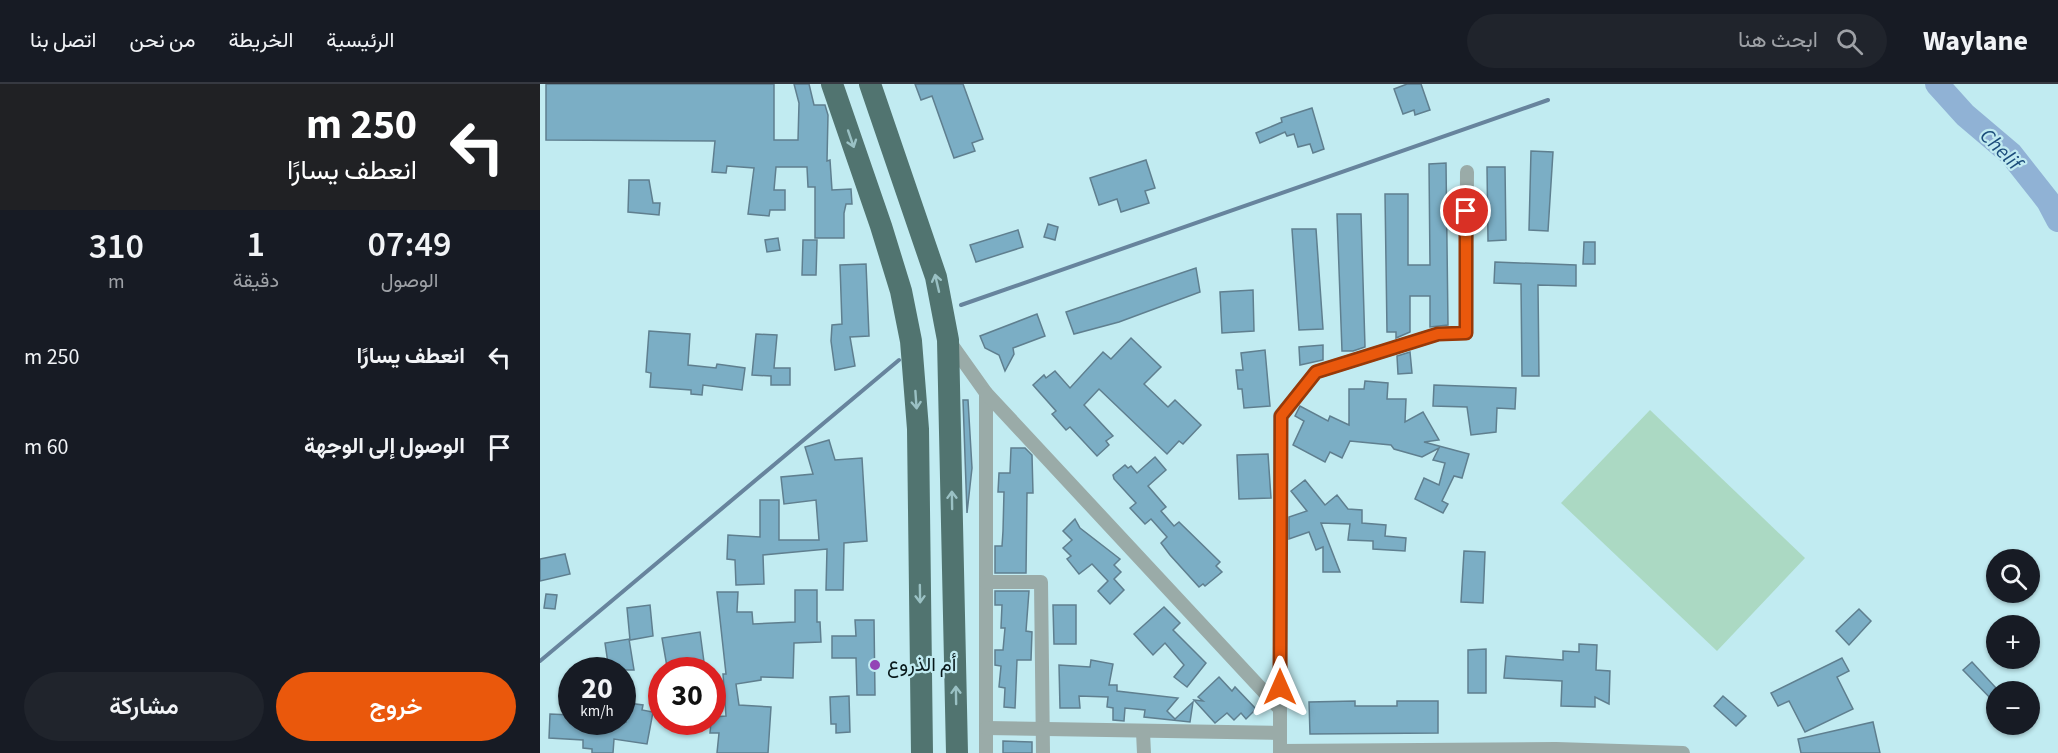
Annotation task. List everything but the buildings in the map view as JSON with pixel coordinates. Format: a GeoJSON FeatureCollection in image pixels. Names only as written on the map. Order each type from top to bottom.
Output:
{"type":"FeatureCollection","features":[{"type":"Feature","properties":{"kind":"highway"},"geometry":{"type":"LineString","coordinates":[[832,84],[901,291],[911,341],[918,429],[922,753]]}},
{"type":"Feature","properties":{"kind":"highway"},"geometry":{"type":"LineString","coordinates":[[870,84],[936,277],[948,340],[957,753]]}},
{"type":"Feature","properties":{"kind":"street"},"geometry":{"type":"LineString","coordinates":[[1467,172],[1466,333],[1438,334],[1316,372],[1281,416],[1280,752],[1683,753]]}},
{"type":"Feature","properties":{"kind":"street"},"geometry":{"type":"LineString","coordinates":[[948,340],[986,393],[1280,709]]}},
{"type":"Feature","properties":{"kind":"street"},"geometry":{"type":"LineString","coordinates":[[986,393],[986,753]]}},
{"type":"Feature","properties":{"kind":"street"},"geometry":{"type":"LineString","coordinates":[[986,582],[1041,582],[1043,753]]}},
{"type":"Feature","properties":{"kind":"street"},"geometry":{"type":"LineString","coordinates":[[986,728],[1280,733]]}},
{"type":"Feature","properties":{"kind":"street"},"geometry":{"type":"LineString","coordinates":[[1143,732],[1143,753]]}},
{"type":"Feature","properties":{"kind":"green space"},"geometry":{"type":"Polygon","coordinates":[[[1650,410],[1805,558],[1717,651],[1561,503],[1650,410]]]}},
{"type":"Feature","properties":{"kind":"waterway","name":"Chelif"},"geometry":{"type":"LineString","coordinates":[[1937,84],[1965,115],[2011,154],[2048,201],[2058,220]]}},
{"type":"Feature","properties":{"kind":"waterway"},"geometry":{"type":"LineString","coordinates":[[961,305],[1548,100]]}},
{"type":"Feature","properties":{"kind":"waterway"},"geometry":{"type":"LineString","coordinates":[[540,661],[899,360]]}},
{"type":"Feature","properties":{"kind":"place","name":"أم الذروع"},"geometry":{"type":"Point","coordinates":[875,665]}},
{"type":"Feature","properties":{"kind":"route"},"geometry":{"type":"LineString","coordinates":[[1280,687],[1281,416],[1316,372],[1438,334],[1466,333],[1466,211]]}}]}
